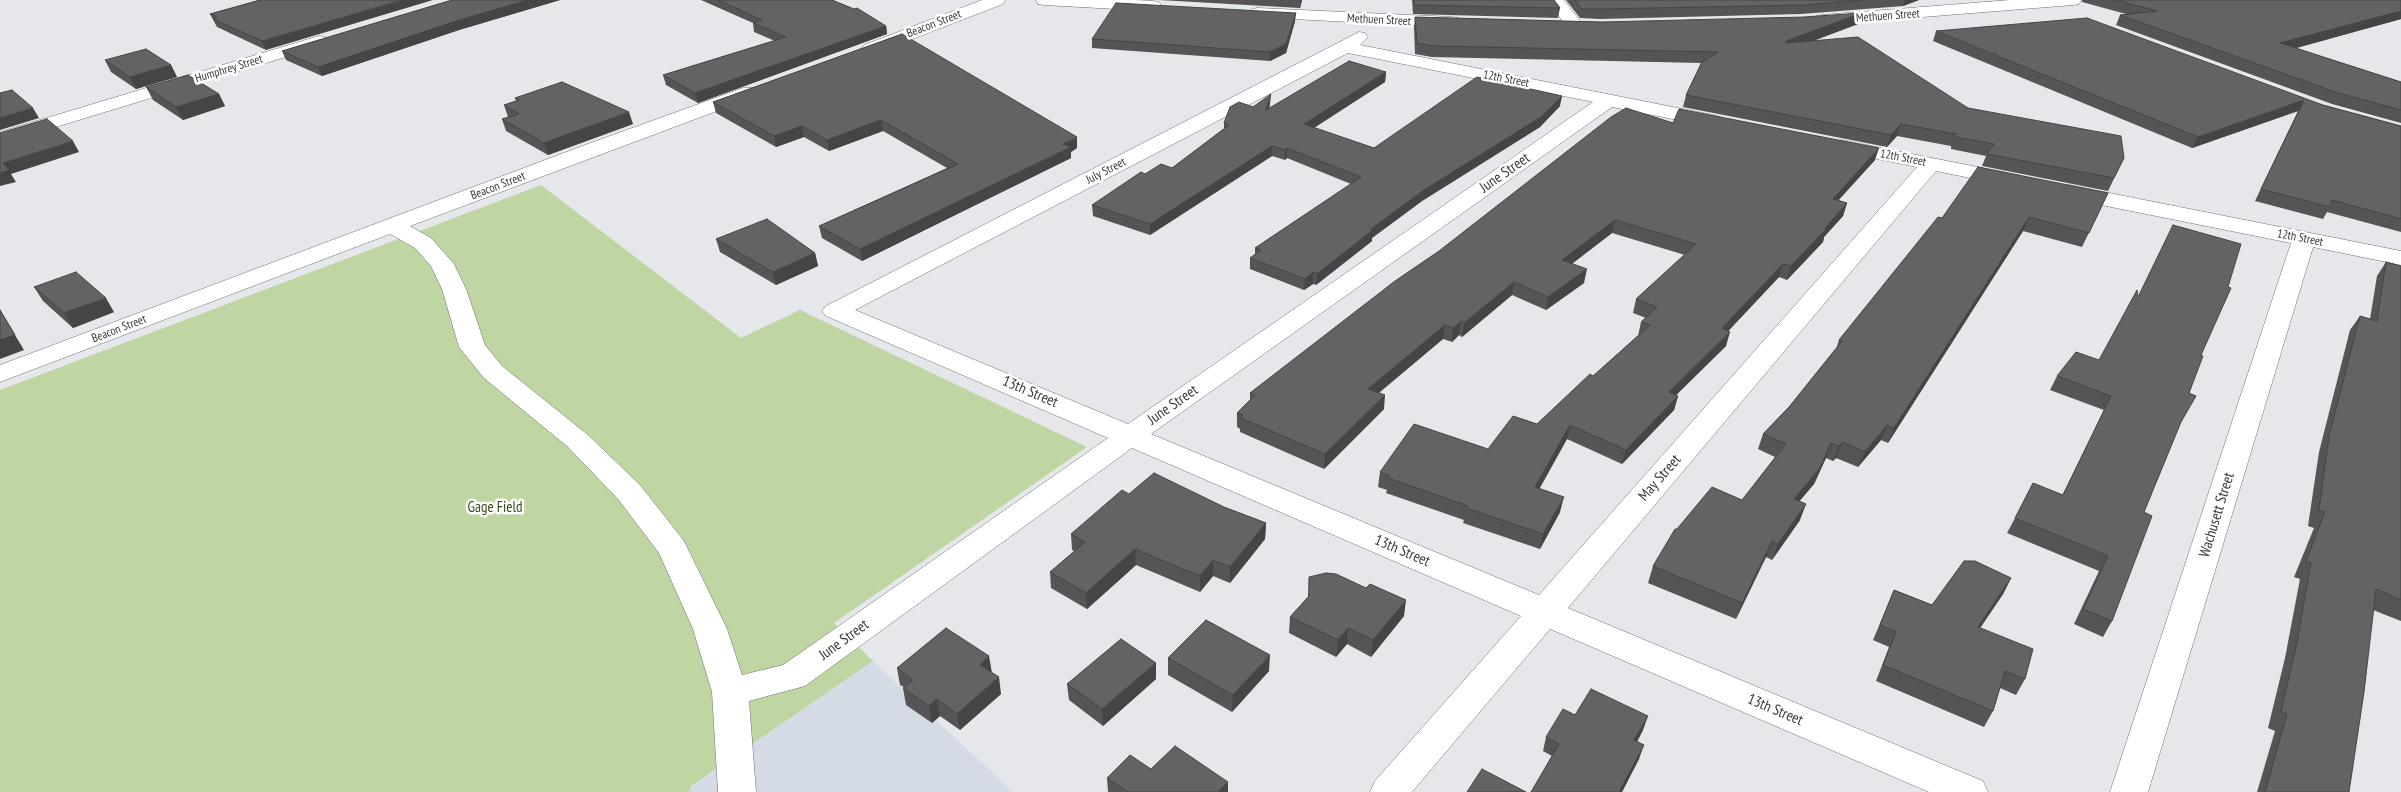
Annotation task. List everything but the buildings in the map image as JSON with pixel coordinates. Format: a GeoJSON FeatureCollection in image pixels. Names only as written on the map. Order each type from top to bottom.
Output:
{"type":"FeatureCollection","features":[{"type":"Feature","properties":{"kind":"street","name":"Beacon Street"},"geometry":{"type":"LineString","coordinates":[[848,57],[997,0]]}},
{"type":"Feature","properties":{"kind":"street"},"geometry":{"type":"LineString","coordinates":[[1044,0],[1173,7]]}},
{"type":"Feature","properties":{"kind":"street"},"geometry":{"type":"LineString","coordinates":[[1556,0],[1583,26],[1557,25]]}},
{"type":"Feature","properties":{"kind":"street"},"geometry":{"type":"LineString","coordinates":[[2032,2],[2073,8]]}},
{"type":"Feature","properties":{"kind":"street","name":"Methuen Street"},"geometry":{"type":"LineString","coordinates":[[1801,21],[2032,2]]}},
{"type":"Feature","properties":{"kind":"street","name":"Methuen Street"},"geometry":{"type":"LineString","coordinates":[[1237,11],[1359,19],[1467,22]]}},
{"type":"Feature","properties":{"kind":"street","name":"July Street"},"geometry":{"type":"LineString","coordinates":[[835,311],[1346,47],[1360,36],[1359,19]]}},
{"type":"Feature","properties":{"kind":"street","name":"Humphrey Street"},"geometry":{"type":"LineString","coordinates":[[0,138],[340,35]]}},
{"type":"Feature","properties":{"kind":"street","name":"12th Street"},"geometry":{"type":"LineString","coordinates":[[1346,47],[1736,125]]}},
{"type":"Feature","properties":{"kind":"street","name":"Beacon Street"},"geometry":{"type":"LineString","coordinates":[[0,374],[394,226],[592,149],[766,87]]}},
{"type":"Feature","properties":{"kind":"street","name":"June Street"},"geometry":{"type":"LineString","coordinates":[[730,692],[794,676],[1131,435],[1609,100]]}},
{"type":"Feature","properties":{"kind":"street","name":"12th Street"},"geometry":{"type":"LineString","coordinates":[[1824,143],[2401,258]]}},
{"type":"Feature","properties":{"kind":"street","name":"May Street"},"geometry":{"type":"LineString","coordinates":[[1389,792],[1931,164]]}},
{"type":"Feature","properties":{"kind":"street"},"geometry":{"type":"LineString","coordinates":[[394,226],[423,243],[442,264],[454,289],[472,348],[493,372],[578,441],[629,492],[673,549],[710,629],[730,692],[737,792]]}},
{"type":"Feature","properties":{"kind":"street","name":"Wachusett Street"},"geometry":{"type":"LineString","coordinates":[[2129,792],[2304,238]]}},
{"type":"Feature","properties":{"kind":"street","name":"13th Street"},"geometry":{"type":"LineString","coordinates":[[835,311],[1969,792]]}},
{"type":"Feature","properties":{"kind":"shaded area"},"geometry":{"type":"Polygon","coordinates":[[[873,661],[1013,792],[689,792],[690,788],[873,661]]]}},
{"type":"Feature","properties":{"kind":"green space","name":"Gage Field"},"geometry":{"type":"Polygon","coordinates":[[[541,185],[741,338],[800,310],[1087,447],[834,623],[873,661],[690,787],[689,792],[0,792],[0,390],[541,185]]]}}]}
